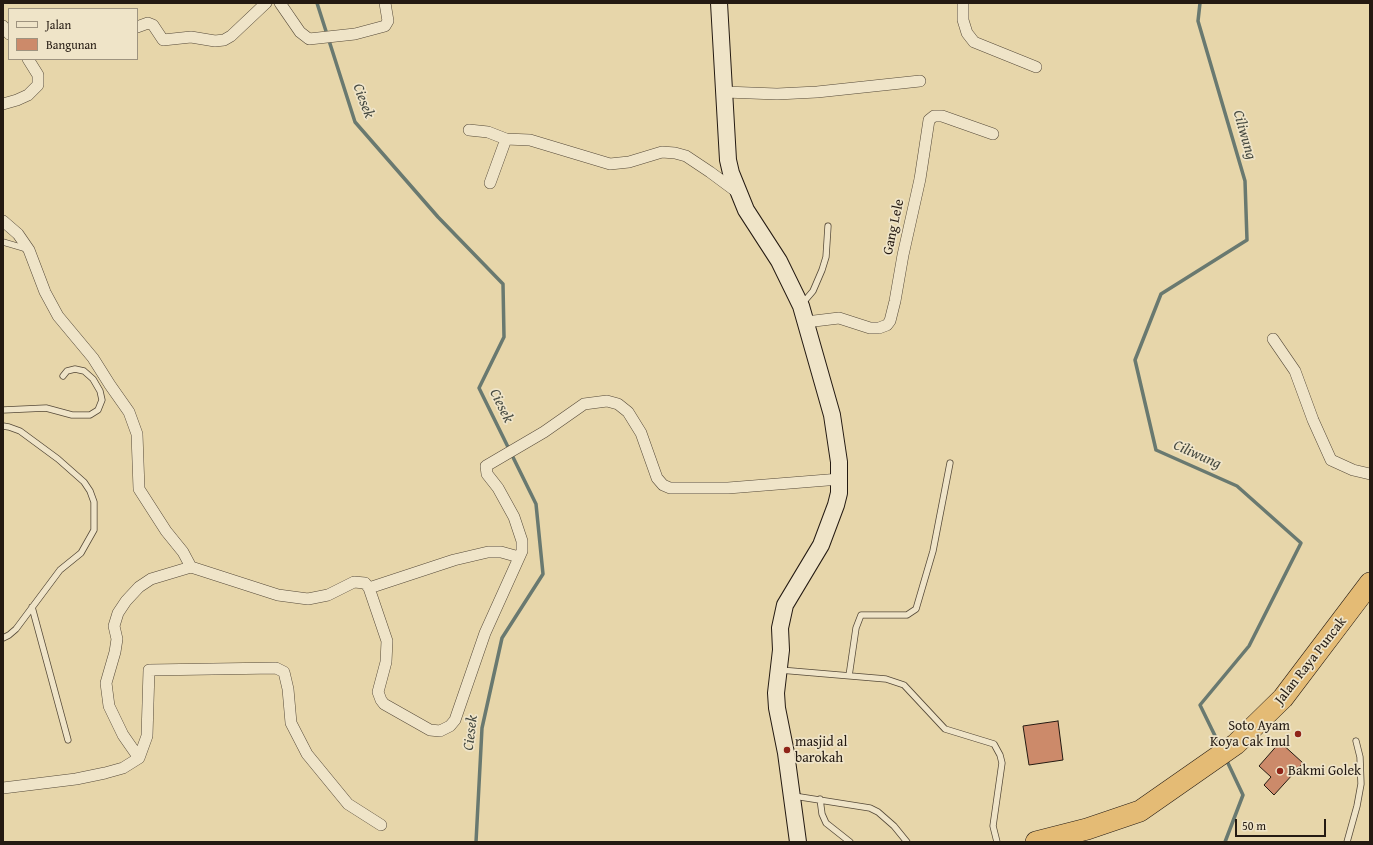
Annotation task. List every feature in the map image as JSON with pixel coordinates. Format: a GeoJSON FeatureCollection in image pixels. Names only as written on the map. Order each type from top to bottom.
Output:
{"type":"FeatureCollection","features":[{"type":"Feature","properties":{"kind":"highway","name":"Jalan Raya Puncak"},"geometry":{"type":"LineString","coordinates":[[1036,842],[1132,814],[1172,790],[1236,744],[1283,698],[1370,583]]}},
{"type":"Feature","properties":{"kind":"street"},"geometry":{"type":"LineString","coordinates":[[138,26],[148,23],[153,25],[162,40],[191,37],[215,41],[224,40],[231,36],[266,3]]}},
{"type":"Feature","properties":{"kind":"street"},"geometry":{"type":"LineString","coordinates":[[280,3],[300,32],[309,39],[339,36],[385,26],[388,21],[386,3]]}},
{"type":"Feature","properties":{"kind":"street"},"geometry":{"type":"LineString","coordinates":[[720,3],[728,160],[737,192],[746,210],[779,261],[801,306],[832,415],[836,437],[840,479],[838,499],[821,544],[785,606],[780,628],[781,650],[780,670],[776,694],[777,708],[793,796],[798,842]]}},
{"type":"Feature","properties":{"kind":"street"},"geometry":{"type":"LineString","coordinates":[[963,3],[963,20],[967,33],[974,42],[1036,67]]}},
{"type":"Feature","properties":{"kind":"street"},"geometry":{"type":"LineString","coordinates":[[3,104],[28,95],[38,85],[38,75],[29,60]]}},
{"type":"Feature","properties":{"kind":"street"},"geometry":{"type":"LineString","coordinates":[[725,92],[777,94],[817,92],[920,81]]}},
{"type":"Feature","properties":{"kind":"street","name":"Gang Lele"},"geometry":{"type":"LineString","coordinates":[[806,322],[839,318],[870,328],[879,328],[887,325],[892,314],[903,255],[920,179],[929,120],[934,116],[942,116],[993,134]]}},
{"type":"Feature","properties":{"kind":"street"},"geometry":{"type":"LineString","coordinates":[[469,130],[488,132],[506,139],[530,140],[610,164],[629,162],[662,152],[675,153],[686,156],[737,192]]}},
{"type":"Feature","properties":{"kind":"street"},"geometry":{"type":"LineString","coordinates":[[490,183],[506,139]]}},
{"type":"Feature","properties":{"kind":"street"},"geometry":{"type":"LineString","coordinates":[[3,221],[18,234],[29,250],[45,292],[58,316],[93,358],[129,412],[137,434],[139,489],[166,531],[183,552],[191,567],[209,575],[293,598],[308,599],[328,595],[354,582],[363,582],[369,588],[387,641],[386,662],[378,692],[379,696],[384,704],[430,730],[440,731],[450,726],[455,720],[485,633],[520,557],[522,544],[514,517],[498,488],[487,474],[486,466],[544,432],[584,404],[607,401],[622,406],[632,417],[641,433],[657,478],[663,485],[670,488],[728,488],[840,479]]}},
{"type":"Feature","properties":{"kind":"street"},"geometry":{"type":"LineString","coordinates":[[1274,340],[1296,371],[1331,460],[1353,470],[1370,474]]}},
{"type":"Feature","properties":{"kind":"street"},"geometry":{"type":"LineString","coordinates":[[369,588],[454,560],[488,552],[501,552],[520,557]]}},
{"type":"Feature","properties":{"kind":"street"},"geometry":{"type":"LineString","coordinates":[[139,758],[123,735],[109,706],[106,683],[115,652],[117,638],[114,626],[118,613],[126,601],[139,587],[151,578],[191,567]]}},
{"type":"Feature","properties":{"kind":"street"},"geometry":{"type":"LineString","coordinates":[[3,788],[76,779],[105,773],[123,768],[139,758],[147,736],[148,670],[276,668],[284,672],[288,689],[291,723],[307,754],[348,804],[381,825]]}},
{"type":"Feature","properties":{"kind":"lane"},"geometry":{"type":"LineString","coordinates":[[801,306],[813,291],[822,270],[826,257],[828,226]]}},
{"type":"Feature","properties":{"kind":"lane"},"geometry":{"type":"LineString","coordinates":[[3,242],[29,250]]}},
{"type":"Feature","properties":{"kind":"lane"},"geometry":{"type":"LineString","coordinates":[[3,410],[46,408],[72,415],[90,415],[98,410],[102,400],[100,391],[93,379],[84,371],[75,369],[67,371],[62,376]]}},
{"type":"Feature","properties":{"kind":"lane"},"geometry":{"type":"LineString","coordinates":[[3,426],[9,426],[20,431],[58,459],[84,482],[90,491],[94,502],[94,530],[80,553],[60,570],[16,629],[3,638]]}},
{"type":"Feature","properties":{"kind":"lane"},"geometry":{"type":"LineString","coordinates":[[850,676],[856,628],[861,615],[907,616],[916,609],[933,551],[950,463]]}},
{"type":"Feature","properties":{"kind":"lane"},"geometry":{"type":"LineString","coordinates":[[32,607],[68,740]]}},
{"type":"Feature","properties":{"kind":"lane"},"geometry":{"type":"LineString","coordinates":[[780,670],[886,678],[904,685],[945,729],[994,744],[1000,755],[1002,763],[993,826],[997,842]]}},
{"type":"Feature","properties":{"kind":"lane"},"geometry":{"type":"LineString","coordinates":[[1347,842],[1357,806],[1360,784],[1360,757],[1356,741]]}},
{"type":"Feature","properties":{"kind":"lane"},"geometry":{"type":"LineString","coordinates":[[793,796],[870,808],[878,812],[894,826],[906,842]]}},
{"type":"Feature","properties":{"kind":"lane"},"geometry":{"type":"LineString","coordinates":[[820,799],[822,814],[826,823],[850,842]]}},
{"type":"Feature","properties":{"kind":"building"},"geometry":{"type":"Polygon","coordinates":[[[1058,721],[1063,760],[1029,765],[1023,726],[1058,721]]]}},
{"type":"Feature","properties":{"kind":"building","name":"Bakmi Golek"},"geometry":{"type":"Polygon","coordinates":[[[1280,742],[1303,763],[1274,795],[1264,785],[1271,777],[1259,766],[1280,742]]]}},
{"type":"Feature","properties":{"kind":"waterway","name":"Ciesek"},"geometry":{"type":"LineString","coordinates":[[317,3],[355,122],[438,217],[503,284],[504,337],[479,388],[536,504],[543,574],[502,638],[482,728],[476,842]]}},
{"type":"Feature","properties":{"kind":"waterway","name":"Ciliwung"},"geometry":{"type":"LineString","coordinates":[[1200,3],[1198,21],[1245,181],[1247,240],[1161,294],[1135,360],[1156,450],[1237,486],[1301,543],[1249,646],[1200,705],[1220,746]]}},
{"type":"Feature","properties":{"kind":"waterway","name":"Ciliwung"},"geometry":{"type":"LineString","coordinates":[[1225,842],[1243,795],[1226,759]]}},
{"type":"Feature","properties":{"kind":"place","name":"Soto Ayam Koya Cak Inul"},"geometry":{"type":"Point","coordinates":[1298,734]}},
{"type":"Feature","properties":{"kind":"place","name":"masjid al barokah"},"geometry":{"type":"Point","coordinates":[787,750]}},
{"type":"Feature","properties":{"kind":"place","name":"Bakmi Golek"},"geometry":{"type":"Point","coordinates":[1280,771]}}]}
